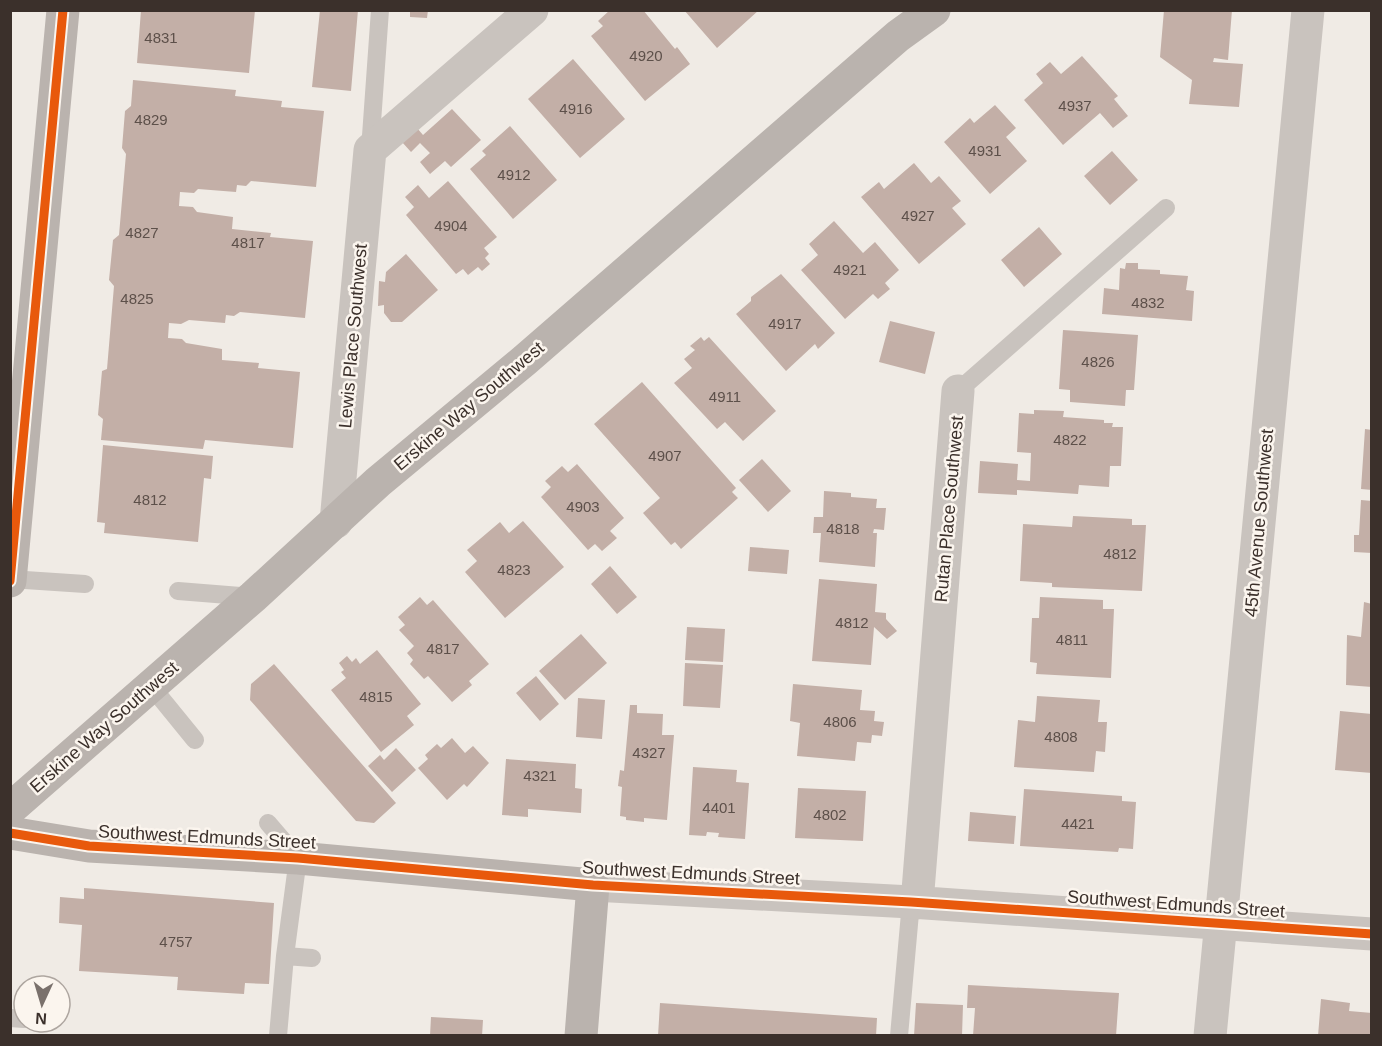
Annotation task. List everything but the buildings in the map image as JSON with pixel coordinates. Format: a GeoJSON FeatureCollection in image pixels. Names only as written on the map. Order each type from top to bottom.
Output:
{"type":"FeatureCollection","features":[{"type":"Feature","properties":{"kind":"street"},"geometry":{"type":"LineString","coordinates":[[11,580],[16,469],[63,10]]}},
{"type":"Feature","properties":{"kind":"street"},"geometry":{"type":"LineString","coordinates":[[370,150],[532,10]]}},
{"type":"Feature","properties":{"kind":"street","name":"Erskine Way Southwest"},"geometry":{"type":"LineString","coordinates":[[10,809],[253,597],[378,482],[525,360],[898,36],[934,10]]}},
{"type":"Feature","properties":{"kind":"street","name":"45th Avenue Southwest"},"geometry":{"type":"LineString","coordinates":[[1210,1035],[1308,10]]}},
{"type":"Feature","properties":{"kind":"street","name":"Lewis Place Southwest"},"geometry":{"type":"LineString","coordinates":[[336,522],[370,150]]}},
{"type":"Feature","properties":{"kind":"street","name":"Rutan Place Southwest"},"geometry":{"type":"LineString","coordinates":[[914,902],[958,392]]}},
{"type":"Feature","properties":{"kind":"street","name":"Southwest Edmunds Street"},"geometry":{"type":"LineString","coordinates":[[10,833],[89,846],[298,858],[593,885],[914,902],[1371,934]]}},
{"type":"Feature","properties":{"kind":"street"},"geometry":{"type":"LineString","coordinates":[[580,1035],[593,885]]}},
{"type":"Feature","properties":{"kind":"lane","name":"Lewis Place Southwest"},"geometry":{"type":"LineString","coordinates":[[370,150],[380,10]]}},
{"type":"Feature","properties":{"kind":"lane","name":"Rutan Place Southwest"},"geometry":{"type":"LineString","coordinates":[[958,392],[1166,208]]}},
{"type":"Feature","properties":{"kind":"lane"},"geometry":{"type":"LineString","coordinates":[[11,580],[85,584]]}},
{"type":"Feature","properties":{"kind":"lane"},"geometry":{"type":"LineString","coordinates":[[178,591],[253,597]]}},
{"type":"Feature","properties":{"kind":"lane"},"geometry":{"type":"LineString","coordinates":[[151,686],[195,740]]}},
{"type":"Feature","properties":{"kind":"lane"},"geometry":{"type":"LineString","coordinates":[[268,824],[298,858],[285,957],[278,1035]]}},
{"type":"Feature","properties":{"kind":"lane"},"geometry":{"type":"LineString","coordinates":[[899,1035],[914,902]]}},
{"type":"Feature","properties":{"kind":"lane"},"geometry":{"type":"LineString","coordinates":[[285,957],[312,958]]}},
{"type":"Feature","properties":{"kind":"cycle path"},"geometry":{"type":"LineString","coordinates":[[10,581],[63,10]]}},
{"type":"Feature","properties":{"kind":"cycle path"},"geometry":{"type":"LineString","coordinates":[[10,833],[89,846],[298,858],[593,885],[911,902],[1372,934]]}}]}
